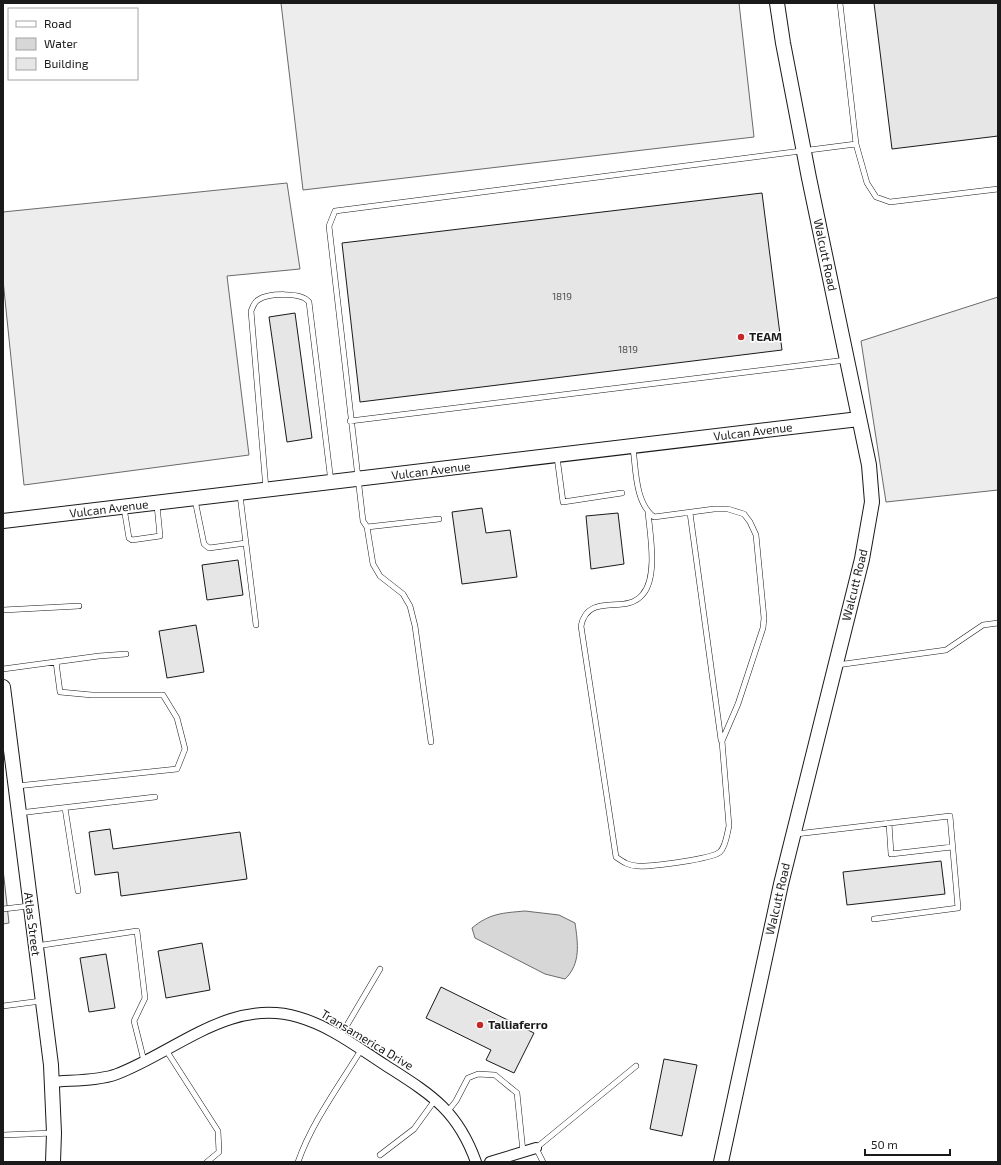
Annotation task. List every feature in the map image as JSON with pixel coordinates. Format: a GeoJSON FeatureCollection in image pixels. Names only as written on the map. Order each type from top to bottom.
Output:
{"type":"FeatureCollection","features":[{"type":"Feature","properties":{"kind":"street","name":"Walcutt Road"},"geometry":{"type":"LineString","coordinates":[[721,1162],[793,834],[834,665],[862,559],[872,502],[869,465],[804,152],[783,43],[777,3]]}},
{"type":"Feature","properties":{"kind":"street","name":"Vulcan Avenue"},"geometry":{"type":"LineString","coordinates":[[3,521],[240,494],[859,419]]}},
{"type":"Feature","properties":{"kind":"street","name":"Atlas Street"},"geometry":{"type":"LineString","coordinates":[[3,687],[51,1065],[54,1133],[53,1162]]}},
{"type":"Feature","properties":{"kind":"street","name":"Transamerica Drive"},"geometry":{"type":"LineString","coordinates":[[51,1082],[117,1074],[216,1025],[241,1015],[269,1013],[296,1016],[322,1025],[424,1090],[448,1111],[470,1145],[476,1162]]}},
{"type":"Feature","properties":{"kind":"street"},"geometry":{"type":"LineString","coordinates":[[490,1162],[536,1148]]}},
{"type":"Feature","properties":{"kind":"lane"},"geometry":{"type":"LineString","coordinates":[[840,3],[856,144],[867,183],[876,197],[890,202],[998,189]]}},
{"type":"Feature","properties":{"kind":"lane"},"geometry":{"type":"LineString","coordinates":[[431,742],[415,626],[410,606],[403,594],[380,576],[373,564],[367,527],[363,521],[350,422],[328,226],[336,210],[804,152],[856,144]]}},
{"type":"Feature","properties":{"kind":"lane"},"geometry":{"type":"LineString","coordinates":[[266,490],[251,310],[258,300],[265,297],[291,294],[306,298],[309,302],[331,483]]}},
{"type":"Feature","properties":{"kind":"lane"},"geometry":{"type":"LineString","coordinates":[[350,422],[847,360]]}},
{"type":"Feature","properties":{"kind":"lane"},"geometry":{"type":"LineString","coordinates":[[633,447],[642,503],[648,512],[654,517],[728,509],[744,514],[750,522],[756,535],[764,618],[763,628],[738,704],[722,741]]}},
{"type":"Feature","properties":{"kind":"lane"},"geometry":{"type":"LineString","coordinates":[[557,456],[563,502],[622,493]]}},
{"type":"Feature","properties":{"kind":"lane"},"geometry":{"type":"LineString","coordinates":[[240,494],[256,625]]}},
{"type":"Feature","properties":{"kind":"lane"},"geometry":{"type":"LineString","coordinates":[[195,499],[204,544],[209,548],[246,543]]}},
{"type":"Feature","properties":{"kind":"lane"},"geometry":{"type":"LineString","coordinates":[[124,507],[129,538],[132,540],[160,536],[157,503]]}},
{"type":"Feature","properties":{"kind":"lane"},"geometry":{"type":"LineString","coordinates":[[648,512],[652,563],[644,594],[632,602],[601,606],[589,610],[583,616],[581,626],[616,857],[626,864],[638,866],[707,858],[720,852],[726,840],[729,826],[722,741],[690,513]]}},
{"type":"Feature","properties":{"kind":"lane"},"geometry":{"type":"LineString","coordinates":[[367,527],[439,519]]}},
{"type":"Feature","properties":{"kind":"lane"},"geometry":{"type":"LineString","coordinates":[[3,610],[79,606]]}},
{"type":"Feature","properties":{"kind":"lane"},"geometry":{"type":"LineString","coordinates":[[834,665],[946,650],[983,625],[998,624]]}},
{"type":"Feature","properties":{"kind":"lane"},"geometry":{"type":"LineString","coordinates":[[3,669],[126,654]]}},
{"type":"Feature","properties":{"kind":"lane"},"geometry":{"type":"LineString","coordinates":[[15,786],[177,769],[185,749],[177,718],[163,695],[92,695],[60,692],[56,662]]}},
{"type":"Feature","properties":{"kind":"lane"},"geometry":{"type":"LineString","coordinates":[[18,813],[155,797]]}},
{"type":"Feature","properties":{"kind":"lane"},"geometry":{"type":"LineString","coordinates":[[65,808],[78,891]]}},
{"type":"Feature","properties":{"kind":"lane"},"geometry":{"type":"LineString","coordinates":[[793,834],[950,816],[958,908],[874,919]]}},
{"type":"Feature","properties":{"kind":"lane"},"geometry":{"type":"LineString","coordinates":[[889,823],[891,854],[952,847]]}},
{"type":"Feature","properties":{"kind":"lane"},"geometry":{"type":"LineString","coordinates":[[3,909],[30,905]]}},
{"type":"Feature","properties":{"kind":"lane"},"geometry":{"type":"LineString","coordinates":[[35,946],[137,931],[145,998],[134,1021],[144,1061]]}},
{"type":"Feature","properties":{"kind":"lane"},"geometry":{"type":"LineString","coordinates":[[340,1037],[380,969]]}},
{"type":"Feature","properties":{"kind":"lane"},"geometry":{"type":"LineString","coordinates":[[3,1006],[42,1001]]}},
{"type":"Feature","properties":{"kind":"lane"},"geometry":{"type":"LineString","coordinates":[[166,1050],[218,1131],[219,1152],[207,1162]]}},
{"type":"Feature","properties":{"kind":"lane"},"geometry":{"type":"LineString","coordinates":[[298,1162],[304,1146],[318,1119],[361,1050]]}},
{"type":"Feature","properties":{"kind":"lane"},"geometry":{"type":"LineString","coordinates":[[543,1162],[536,1148],[636,1066]]}},
{"type":"Feature","properties":{"kind":"lane"},"geometry":{"type":"LineString","coordinates":[[448,1111],[456,1101],[468,1078],[478,1074],[495,1075],[517,1093],[523,1152]]}},
{"type":"Feature","properties":{"kind":"lane"},"geometry":{"type":"LineString","coordinates":[[380,1155],[414,1129],[435,1100]]}},
{"type":"Feature","properties":{"kind":"lane"},"geometry":{"type":"LineString","coordinates":[[3,1135],[54,1133]]}},
{"type":"Feature","properties":{"kind":"shaded area"},"geometry":{"type":"Polygon","coordinates":[[[281,3],[739,3],[754,137],[303,190],[281,3]]]}},
{"type":"Feature","properties":{"kind":"shaded area"},"geometry":{"type":"Polygon","coordinates":[[[287,183],[300,269],[227,276],[249,455],[24,485],[3,280],[3,212],[287,183]]]}},
{"type":"Feature","properties":{"kind":"shaded area"},"geometry":{"type":"Polygon","coordinates":[[[998,297],[998,490],[886,502],[861,341],[998,297]]]}},
{"type":"Feature","properties":{"kind":"shaded area"},"geometry":{"type":"Polygon","coordinates":[[[3,869],[9,923],[3,924],[3,869]]]}},
{"type":"Feature","properties":{"kind":"water"},"geometry":{"type":"Polygon","coordinates":[[[525,911],[559,915],[575,923],[577,938],[576,960],[574,967],[565,979],[545,974],[475,938],[472,928],[485,919],[503,913],[525,911]]]}},
{"type":"Feature","properties":{"kind":"building"},"geometry":{"type":"Polygon","coordinates":[[[874,3],[998,3],[998,136],[892,149],[874,3]]]}},
{"type":"Feature","properties":{"kind":"building"},"geometry":{"type":"Polygon","coordinates":[[[762,193],[782,350],[360,402],[342,243],[762,193]]]}},
{"type":"Feature","properties":{"kind":"building"},"geometry":{"type":"Polygon","coordinates":[[[295,313],[312,438],[287,442],[269,317],[295,313]]]}},
{"type":"Feature","properties":{"kind":"building"},"geometry":{"type":"Polygon","coordinates":[[[482,508],[486,533],[510,530],[517,577],[462,584],[452,512],[482,508]]]}},
{"type":"Feature","properties":{"kind":"building"},"geometry":{"type":"Polygon","coordinates":[[[618,513],[624,564],[591,569],[586,516],[618,513]]]}},
{"type":"Feature","properties":{"kind":"building"},"geometry":{"type":"Polygon","coordinates":[[[238,560],[243,595],[207,600],[202,565],[238,560]]]}},
{"type":"Feature","properties":{"kind":"building"},"geometry":{"type":"Polygon","coordinates":[[[196,625],[204,672],[167,678],[159,631],[196,625]]]}},
{"type":"Feature","properties":{"kind":"building"},"geometry":{"type":"Polygon","coordinates":[[[110,829],[113,849],[240,832],[247,879],[121,896],[118,872],[95,875],[89,832],[110,829]]]}},
{"type":"Feature","properties":{"kind":"building"},"geometry":{"type":"Polygon","coordinates":[[[941,861],[945,894],[847,905],[843,872],[941,861]]]}},
{"type":"Feature","properties":{"kind":"building"},"geometry":{"type":"Polygon","coordinates":[[[202,943],[210,990],[166,998],[158,951],[202,943]]]}},
{"type":"Feature","properties":{"kind":"building"},"geometry":{"type":"Polygon","coordinates":[[[106,954],[115,1008],[89,1012],[80,958],[106,954]]]}},
{"type":"Feature","properties":{"kind":"building","name":"Talliaferro"},"geometry":{"type":"Polygon","coordinates":[[[441,987],[534,1033],[514,1073],[486,1060],[491,1050],[426,1018],[441,987]]]}},
{"type":"Feature","properties":{"kind":"building"},"geometry":{"type":"Polygon","coordinates":[[[664,1059],[697,1065],[682,1136],[650,1129],[664,1059]]]}},
{"type":"Feature","properties":{"kind":"place","name":"TEAM"},"geometry":{"type":"Point","coordinates":[741,337]}},
{"type":"Feature","properties":{"kind":"place","name":"Talliaferro"},"geometry":{"type":"Point","coordinates":[480,1025]}}]}
